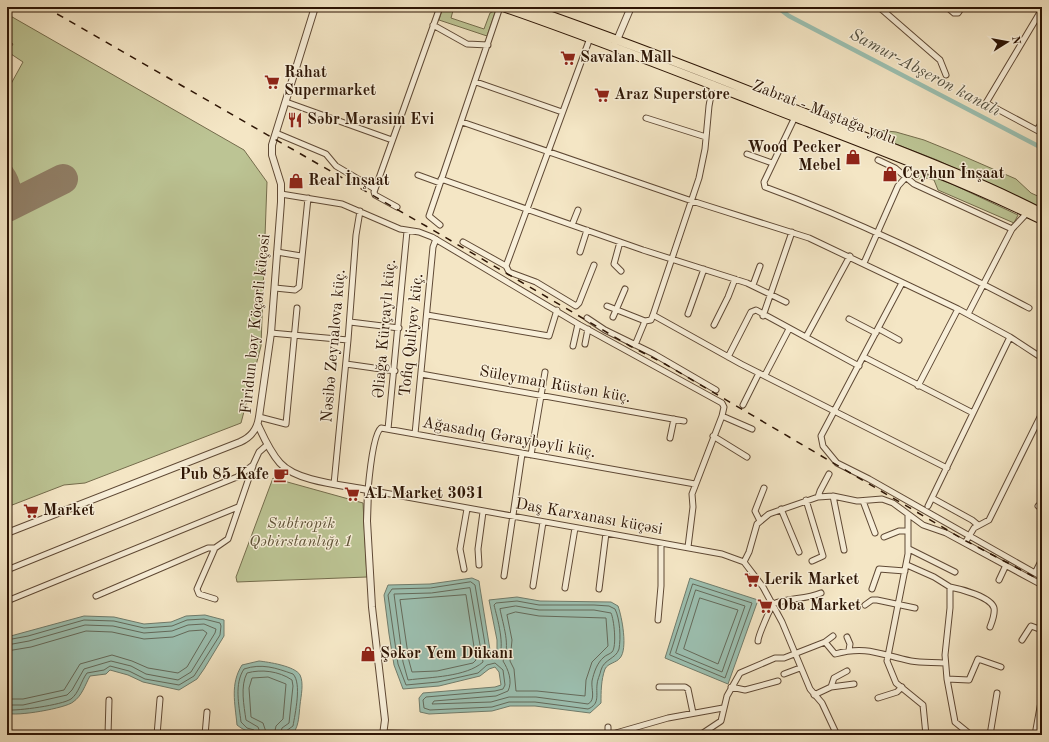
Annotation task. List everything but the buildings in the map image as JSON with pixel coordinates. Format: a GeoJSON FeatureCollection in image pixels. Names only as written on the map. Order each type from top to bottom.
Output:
{"type":"FeatureCollection","features":[{"type":"Feature","properties":{"kind":"main road","name":"Zabrat - Maştağa yolu"},"geometry":{"type":"LineString","coordinates":[[502,7],[590,38],[616,43],[713,84],[962,183],[1042,220]]}},
{"type":"Feature","properties":{"kind":"main road"},"geometry":{"type":"LineString","coordinates":[[526,7],[616,43],[626,43],[912,155],[994,189],[1042,213]]}},
{"type":"Feature","properties":{"kind":"street","name":"Firidun bəy Köçərli küçəsi"},"geometry":{"type":"LineString","coordinates":[[7,533],[240,442],[253,434],[258,426],[271,333],[281,194],[272,150],[315,7]]}},
{"type":"Feature","properties":{"kind":"street"},"geometry":{"type":"LineString","coordinates":[[397,208],[375,195],[374,189],[440,7]]}},
{"type":"Feature","properties":{"kind":"street"},"geometry":{"type":"LineString","coordinates":[[440,225],[428,216],[502,7]]}},
{"type":"Feature","properties":{"kind":"street"},"geometry":{"type":"LineString","coordinates":[[616,43],[631,7]]}},
{"type":"Feature","properties":{"kind":"street"},"geometry":{"type":"LineString","coordinates":[[879,7],[940,60],[946,75]]}},
{"type":"Feature","properties":{"kind":"street"},"geometry":{"type":"LineString","coordinates":[[947,7],[954,13],[958,13],[962,7]]}},
{"type":"Feature","properties":{"kind":"street"},"geometry":{"type":"LineString","coordinates":[[1042,10],[986,103],[1039,131],[1042,122]]}},
{"type":"Feature","properties":{"kind":"street"},"geometry":{"type":"LineString","coordinates":[[433,25],[467,44],[488,45]]}},
{"type":"Feature","properties":{"kind":"street"},"geometry":{"type":"LineString","coordinates":[[506,266],[590,38]]}},
{"type":"Feature","properties":{"kind":"street"},"geometry":{"type":"LineString","coordinates":[[476,82],[562,112]]}},
{"type":"Feature","properties":{"kind":"street"},"geometry":{"type":"LineString","coordinates":[[607,306],[645,321],[651,320],[701,171],[713,84]]}},
{"type":"Feature","properties":{"kind":"street"},"geometry":{"type":"LineString","coordinates":[[286,102],[392,140]]}},
{"type":"Feature","properties":{"kind":"street"},"geometry":{"type":"LineString","coordinates":[[795,117],[772,163],[764,182],[765,187],[805,201],[877,233],[984,284],[1029,308]]}},
{"type":"Feature","properties":{"kind":"street"},"geometry":{"type":"LineString","coordinates":[[646,118],[706,137]]}},
{"type":"Feature","properties":{"kind":"street"},"geometry":{"type":"LineString","coordinates":[[462,122],[692,201],[809,238],[850,256],[902,283],[968,314],[1010,337],[1042,358]]}},
{"type":"Feature","properties":{"kind":"street"},"geometry":{"type":"LineString","coordinates":[[276,133],[326,154],[336,166],[374,189]]}},
{"type":"Feature","properties":{"kind":"street"},"geometry":{"type":"LineString","coordinates":[[747,154],[772,163]]}},
{"type":"Feature","properties":{"kind":"street"},"geometry":{"type":"LineString","coordinates":[[878,160],[895,168],[914,184],[1012,228]]}},
{"type":"Feature","properties":{"kind":"street"},"geometry":{"type":"LineString","coordinates":[[864,263],[898,186],[917,165]]}},
{"type":"Feature","properties":{"kind":"street"},"geometry":{"type":"LineString","coordinates":[[418,175],[753,285],[786,302]]}},
{"type":"Feature","properties":{"kind":"street"},"geometry":{"type":"LineString","coordinates":[[281,194],[337,202],[407,231],[425,234],[436,239],[557,310],[578,324],[722,404],[724,407],[722,416],[713,436],[691,498],[692,507],[688,548]]}},
{"type":"Feature","properties":{"kind":"street"},"geometry":{"type":"LineString","coordinates":[[275,288],[298,290],[308,198]]}},
{"type":"Feature","properties":{"kind":"street"},"geometry":{"type":"LineString","coordinates":[[572,225],[578,210]]}},
{"type":"Feature","properties":{"kind":"street","name":"Nəsibə Zeynalova küç."},"geometry":{"type":"LineString","coordinates":[[334,484],[350,322],[356,235],[360,212]]}},
{"type":"Feature","properties":{"kind":"street"},"geometry":{"type":"LineString","coordinates":[[968,314],[1012,228],[1027,213]]}},
{"type":"Feature","properties":{"kind":"street"},"geometry":{"type":"LineString","coordinates":[[580,252],[587,230]]}},
{"type":"Feature","properties":{"kind":"street","name":"Əliağa Kürçaylı küç."},"geometry":{"type":"LineString","coordinates":[[388,429],[399,328],[407,231]]}},
{"type":"Feature","properties":{"kind":"street"},"geometry":{"type":"LineString","coordinates":[[763,316],[792,232]]}},
{"type":"Feature","properties":{"kind":"street","name":"Tofiq Quliyev küç."},"geometry":{"type":"LineString","coordinates":[[415,434],[433,247],[436,239]]}},
{"type":"Feature","properties":{"kind":"street"},"geometry":{"type":"LineString","coordinates":[[463,242],[506,266],[509,272],[536,282],[576,306],[579,303],[594,265]]}},
{"type":"Feature","properties":{"kind":"street"},"geometry":{"type":"LineString","coordinates":[[620,242],[614,264],[621,271]]}},
{"type":"Feature","properties":{"kind":"street"},"geometry":{"type":"LineString","coordinates":[[277,252],[301,256]]}},
{"type":"Feature","properties":{"kind":"street"},"geometry":{"type":"LineString","coordinates":[[806,337],[850,256]]}},
{"type":"Feature","properties":{"kind":"street"},"geometry":{"type":"LineString","coordinates":[[753,285],[760,266]]}},
{"type":"Feature","properties":{"kind":"street"},"geometry":{"type":"LineString","coordinates":[[688,314],[704,269]]}},
{"type":"Feature","properties":{"kind":"street"},"geometry":{"type":"LineString","coordinates":[[714,325],[728,297],[734,279]]}},
{"type":"Feature","properties":{"kind":"street"},"geometry":{"type":"LineString","coordinates":[[902,283],[821,436],[823,446],[837,463],[969,535],[1042,577]]}},
{"type":"Feature","properties":{"kind":"street"},"geometry":{"type":"LineString","coordinates":[[614,317],[625,289]]}},
{"type":"Feature","properties":{"kind":"street"},"geometry":{"type":"LineString","coordinates":[[259,417],[286,424],[297,308]]}},
{"type":"Feature","properties":{"kind":"street"},"geometry":{"type":"LineString","coordinates":[[918,386],[958,309]]}},
{"type":"Feature","properties":{"kind":"street"},"geometry":{"type":"LineString","coordinates":[[427,315],[549,336],[557,310]]}},
{"type":"Feature","properties":{"kind":"street"},"geometry":{"type":"LineString","coordinates":[[728,357],[751,312],[756,310],[763,316],[806,337],[859,366]]}},
{"type":"Feature","properties":{"kind":"street"},"geometry":{"type":"LineString","coordinates":[[653,315],[728,357],[946,468]]}},
{"type":"Feature","properties":{"kind":"street"},"geometry":{"type":"LineString","coordinates":[[587,318],[605,330],[665,359],[716,390]]}},
{"type":"Feature","properties":{"kind":"street"},"geometry":{"type":"LineString","coordinates":[[849,318],[899,340]]}},
{"type":"Feature","properties":{"kind":"street"},"geometry":{"type":"LineString","coordinates":[[635,345],[645,321]]}},
{"type":"Feature","properties":{"kind":"street"},"geometry":{"type":"LineString","coordinates":[[350,322],[399,328]]}},
{"type":"Feature","properties":{"kind":"street"},"geometry":{"type":"LineString","coordinates":[[573,346],[578,324]]}},
{"type":"Feature","properties":{"kind":"street"},"geometry":{"type":"LineString","coordinates":[[584,344],[588,329]]}},
{"type":"Feature","properties":{"kind":"street"},"geometry":{"type":"LineString","coordinates":[[743,405],[789,329]]}},
{"type":"Feature","properties":{"kind":"street"},"geometry":{"type":"LineString","coordinates":[[271,333],[348,340]]}},
{"type":"Feature","properties":{"kind":"street"},"geometry":{"type":"LineString","coordinates":[[928,506],[1010,337]]}},
{"type":"Feature","properties":{"kind":"street"},"geometry":{"type":"LineString","coordinates":[[864,357],[973,413]]}},
{"type":"Feature","properties":{"kind":"street"},"geometry":{"type":"LineString","coordinates":[[346,364],[394,371]]}},
{"type":"Feature","properties":{"kind":"street"},"geometry":{"type":"LineString","coordinates":[[531,456],[545,372]]}},
{"type":"Feature","properties":{"kind":"street","name":"Süleyman Rüstən küç."},"geometry":{"type":"LineString","coordinates":[[421,374],[684,421]]}},
{"type":"Feature","properties":{"kind":"street"},"geometry":{"type":"LineString","coordinates":[[965,543],[969,535],[978,526],[989,520],[1042,413]]}},
{"type":"Feature","properties":{"kind":"street"},"geometry":{"type":"LineString","coordinates":[[722,416],[752,429]]}},
{"type":"Feature","properties":{"kind":"street"},"geometry":{"type":"LineString","coordinates":[[670,438],[674,419]]}},
{"type":"Feature","properties":{"kind":"street","name":"Daş Karxanası küçəsi"},"geometry":{"type":"LineString","coordinates":[[258,426],[280,463],[290,471],[303,476],[334,484],[483,512],[722,554],[744,562]]}},
{"type":"Feature","properties":{"kind":"street"},"geometry":{"type":"LineString","coordinates":[[388,429],[381,428],[377,433],[368,490],[367,515],[372,607],[385,712],[383,734],[494,735]]}},
{"type":"Feature","properties":{"kind":"street","name":"Ağasadıq Gəraybəyli küç."},"geometry":{"type":"LineString","coordinates":[[388,429],[531,456],[695,484]]}},
{"type":"Feature","properties":{"kind":"street"},"geometry":{"type":"LineString","coordinates":[[713,436],[747,457]]}},
{"type":"Feature","properties":{"kind":"street"},"geometry":{"type":"LineString","coordinates":[[96,596],[208,548],[215,548],[227,541],[258,452],[268,445]]}},
{"type":"Feature","properties":{"kind":"street"},"geometry":{"type":"LineString","coordinates":[[504,576],[522,454]]}},
{"type":"Feature","properties":{"kind":"street"},"geometry":{"type":"LineString","coordinates":[[7,570],[237,477],[253,465]]}},
{"type":"Feature","properties":{"kind":"street"},"geometry":{"type":"LineString","coordinates":[[818,497],[829,474]]}},
{"type":"Feature","properties":{"kind":"street"},"geometry":{"type":"LineString","coordinates":[[760,521],[755,511],[764,488]]}},
{"type":"Feature","properties":{"kind":"street"},"geometry":{"type":"LineString","coordinates":[[833,496],[844,550]]}},
{"type":"Feature","properties":{"kind":"street"},"geometry":{"type":"LineString","coordinates":[[837,735],[822,703],[810,689],[773,604],[756,576],[744,562],[749,552],[755,528],[760,521],[781,509],[818,497],[833,496],[863,501],[886,499],[923,525],[946,533],[1042,585]]}},
{"type":"Feature","properties":{"kind":"street"},"geometry":{"type":"LineString","coordinates":[[932,498],[972,520],[978,526]]}},
{"type":"Feature","properties":{"kind":"street"},"geometry":{"type":"LineString","coordinates":[[806,500],[823,556],[812,561]]}},
{"type":"Feature","properties":{"kind":"street"},"geometry":{"type":"LineString","coordinates":[[863,501],[875,533]]}},
{"type":"Feature","properties":{"kind":"street"},"geometry":{"type":"LineString","coordinates":[[7,601],[238,507]]}},
{"type":"Feature","properties":{"kind":"street"},"geometry":{"type":"LineString","coordinates":[[464,569],[460,549],[467,509]]}},
{"type":"Feature","properties":{"kind":"street"},"geometry":{"type":"LineString","coordinates":[[781,509],[799,552]]}},
{"type":"Feature","properties":{"kind":"street"},"geometry":{"type":"LineString","coordinates":[[479,564],[478,548],[483,512]]}},
{"type":"Feature","properties":{"kind":"street"},"geometry":{"type":"LineString","coordinates":[[908,515],[909,549],[907,565],[887,661],[891,676],[896,683],[922,705],[926,735]]}},
{"type":"Feature","properties":{"kind":"street"},"geometry":{"type":"LineString","coordinates":[[533,586],[543,522]]}},
{"type":"Feature","properties":{"kind":"street"},"geometry":{"type":"LineString","coordinates":[[565,588],[575,528]]}},
{"type":"Feature","properties":{"kind":"street"},"geometry":{"type":"LineString","coordinates":[[884,537],[899,532],[908,531]]}},
{"type":"Feature","properties":{"kind":"street"},"geometry":{"type":"LineString","coordinates":[[599,589],[606,533]]}},
{"type":"Feature","properties":{"kind":"street"},"geometry":{"type":"LineString","coordinates":[[658,620],[661,586],[661,543]]}},
{"type":"Feature","properties":{"kind":"street"},"geometry":{"type":"LineString","coordinates":[[215,548],[197,589],[199,594],[215,599]]}},
{"type":"Feature","properties":{"kind":"street"},"geometry":{"type":"LineString","coordinates":[[909,549],[955,572]]}},
{"type":"Feature","properties":{"kind":"street"},"geometry":{"type":"LineString","coordinates":[[1035,572],[1042,559]]}},
{"type":"Feature","properties":{"kind":"street"},"geometry":{"type":"LineString","coordinates":[[907,565],[934,577],[950,587],[969,592],[992,605],[994,611],[990,627]]}},
{"type":"Feature","properties":{"kind":"street"},"geometry":{"type":"LineString","coordinates":[[999,580],[1006,565]]}},
{"type":"Feature","properties":{"kind":"street"},"geometry":{"type":"LineString","coordinates":[[872,589],[879,569],[905,571]]}},
{"type":"Feature","properties":{"kind":"street"},"geometry":{"type":"LineString","coordinates":[[950,587],[950,608],[945,663],[947,679],[955,722],[959,727],[971,735]]}},
{"type":"Feature","properties":{"kind":"street"},"geometry":{"type":"LineString","coordinates":[[758,641],[760,631],[765,624],[773,604],[788,598],[811,597],[821,593]]}},
{"type":"Feature","properties":{"kind":"street"},"geometry":{"type":"LineString","coordinates":[[865,605],[872,600],[878,600],[915,608]]}},
{"type":"Feature","properties":{"kind":"street"},"geometry":{"type":"LineString","coordinates":[[1022,640],[1031,626],[1042,630]]}},
{"type":"Feature","properties":{"kind":"street"},"geometry":{"type":"LineString","coordinates":[[700,735],[721,722],[723,708],[731,687],[738,675],[744,670],[774,658],[784,658],[825,642],[833,636]]}},
{"type":"Feature","properties":{"kind":"street"},"geometry":{"type":"LineString","coordinates":[[848,637],[850,644],[849,650]]}},
{"type":"Feature","properties":{"kind":"street"},"geometry":{"type":"LineString","coordinates":[[825,642],[835,654],[849,650],[870,650],[910,661],[945,663]]}},
{"type":"Feature","properties":{"kind":"street"},"geometry":{"type":"LineString","coordinates":[[947,679],[969,680],[977,660],[980,658],[1001,667]]}},
{"type":"Feature","properties":{"kind":"street"},"geometry":{"type":"LineString","coordinates":[[784,674],[800,668]]}},
{"type":"Feature","properties":{"kind":"street"},"geometry":{"type":"LineString","coordinates":[[831,687],[834,678],[847,671]]}},
{"type":"Feature","properties":{"kind":"street"},"geometry":{"type":"LineString","coordinates":[[731,687],[745,690],[778,681]]}},
{"type":"Feature","properties":{"kind":"street"},"geometry":{"type":"LineString","coordinates":[[814,695],[831,687],[854,684]]}},
{"type":"Feature","properties":{"kind":"street"},"geometry":{"type":"LineString","coordinates":[[659,687],[685,687],[688,689],[693,713]]}},
{"type":"Feature","properties":{"kind":"street"},"geometry":{"type":"LineString","coordinates":[[878,698],[897,692],[902,687]]}},
{"type":"Feature","properties":{"kind":"street"},"geometry":{"type":"LineString","coordinates":[[990,735],[997,694]]}},
{"type":"Feature","properties":{"kind":"street"},"geometry":{"type":"LineString","coordinates":[[1035,735],[1042,696]]}},
{"type":"Feature","properties":{"kind":"street"},"geometry":{"type":"LineString","coordinates":[[156,735],[160,699]]}},
{"type":"Feature","properties":{"kind":"street"},"geometry":{"type":"LineString","coordinates":[[108,735],[109,700]]}},
{"type":"Feature","properties":{"kind":"street"},"geometry":{"type":"LineString","coordinates":[[608,727],[608,735],[693,713],[723,708]]}},
{"type":"Feature","properties":{"kind":"street"},"geometry":{"type":"LineString","coordinates":[[205,735],[207,712]]}},
{"type":"Feature","properties":{"kind":"green space"},"geometry":{"type":"Polygon","coordinates":[[[443,7],[454,7],[451,18],[484,29],[490,13],[496,10],[487,36],[439,20],[443,7]]]}},
{"type":"Feature","properties":{"kind":"green space"},"geometry":{"type":"Polygon","coordinates":[[[7,14],[244,150],[267,182],[261,346],[241,423],[85,483],[64,485],[7,507],[7,219],[68,188],[59,169],[22,188],[7,162],[7,91],[23,62],[8,52],[13,44],[7,40],[7,14]]]}},
{"type":"Feature","properties":{"kind":"green space"},"geometry":{"type":"Polygon","coordinates":[[[878,130],[896,132],[924,140],[1016,179],[1031,193],[1042,198],[1042,209],[937,160],[875,136],[873,131],[878,130]]]}},
{"type":"Feature","properties":{"kind":"green space"},"geometry":{"type":"Polygon","coordinates":[[[915,170],[954,185],[1018,215],[1014,223],[938,190],[934,180],[926,178],[916,179],[913,175],[915,170]]]}},
{"type":"Feature","properties":{"kind":"green space","name":"Subtropik Qəbirstanlığı 1"},"geometry":{"type":"Polygon","coordinates":[[[273,478],[363,503],[367,577],[237,582],[236,577],[273,478]]]}},
{"type":"Feature","properties":{"kind":"water"},"geometry":{"type":"Polygon","coordinates":[[[472,578],[479,581],[491,656],[497,653],[497,640],[489,600],[517,597],[540,601],[611,602],[618,606],[622,625],[624,648],[620,658],[608,665],[605,669],[601,690],[601,703],[590,713],[535,706],[510,706],[492,711],[429,714],[420,712],[419,698],[423,693],[495,687],[501,685],[499,672],[495,667],[489,669],[480,676],[439,686],[403,689],[394,665],[384,595],[388,585],[430,584],[472,578]]]}},
{"type":"Feature","properties":{"kind":"water"},"geometry":{"type":"Polygon","coordinates":[[[690,578],[758,600],[728,684],[665,658],[690,578]]]}},
{"type":"Feature","properties":{"kind":"water"},"geometry":{"type":"Polygon","coordinates":[[[205,615],[224,620],[224,636],[197,679],[179,690],[143,682],[128,675],[110,670],[106,674],[90,676],[79,697],[69,704],[30,713],[7,713],[7,637],[84,616],[114,617],[144,624],[171,622],[186,616],[205,615]]]}},
{"type":"Feature","properties":{"kind":"water"},"geometry":{"type":"Polygon","coordinates":[[[259,661],[275,663],[293,669],[300,675],[302,686],[298,723],[294,732],[279,735],[264,735],[250,732],[237,725],[234,694],[238,672],[242,665],[259,661]]]}},
{"type":"Feature","properties":{"kind":"waterway","name":"Samur-Abşeron kanalı"},"geometry":{"type":"LineString","coordinates":[[777,7],[789,16],[1042,148]]}},
{"type":"Feature","properties":{"kind":"taxiway"},"geometry":{"type":"LineString","coordinates":[[7,170],[14,183],[14,191],[7,204]]}},
{"type":"Feature","properties":{"kind":"runway"},"geometry":{"type":"LineString","coordinates":[[7,207],[63,179]]}},
{"type":"Feature","properties":{"kind":"railway"},"geometry":{"type":"LineString","coordinates":[[45,7],[426,226],[630,346],[665,364],[966,541],[1042,581]]}},
{"type":"Feature","properties":{"kind":"place","name":"Savalan Mall"},"geometry":{"type":"Point","coordinates":[568,58]}},
{"type":"Feature","properties":{"kind":"place","name":"Rahat Supermarket"},"geometry":{"type":"Point","coordinates":[272,82]}},
{"type":"Feature","properties":{"kind":"place","name":"Araz Superstore"},"geometry":{"type":"Point","coordinates":[602,95]}},
{"type":"Feature","properties":{"kind":"place","name":"Səbr Mərasim Evi"},"geometry":{"type":"Point","coordinates":[295,120]}},
{"type":"Feature","properties":{"kind":"place","name":"Wood Pecker Mebel"},"geometry":{"type":"Point","coordinates":[853,157]}},
{"type":"Feature","properties":{"kind":"place","name":"Ceyhun İnşaat"},"geometry":{"type":"Point","coordinates":[890,174]}},
{"type":"Feature","properties":{"kind":"place","name":"Real İnşaat"},"geometry":{"type":"Point","coordinates":[296,181]}},
{"type":"Feature","properties":{"kind":"place","name":"Pub 85 Kafe"},"geometry":{"type":"Point","coordinates":[281,475]}},
{"type":"Feature","properties":{"kind":"place","name":"AL Market 3031"},"geometry":{"type":"Point","coordinates":[352,494]}},
{"type":"Feature","properties":{"kind":"place","name":"Market"},"geometry":{"type":"Point","coordinates":[31,511]}},
{"type":"Feature","properties":{"kind":"place","name":"Lerik Market"},"geometry":{"type":"Point","coordinates":[752,580]}},
{"type":"Feature","properties":{"kind":"place","name":"Oba Market"},"geometry":{"type":"Point","coordinates":[765,606]}},
{"type":"Feature","properties":{"kind":"place","name":"Şəkər Yem Dükanı"},"geometry":{"type":"Point","coordinates":[368,654]}}]}
